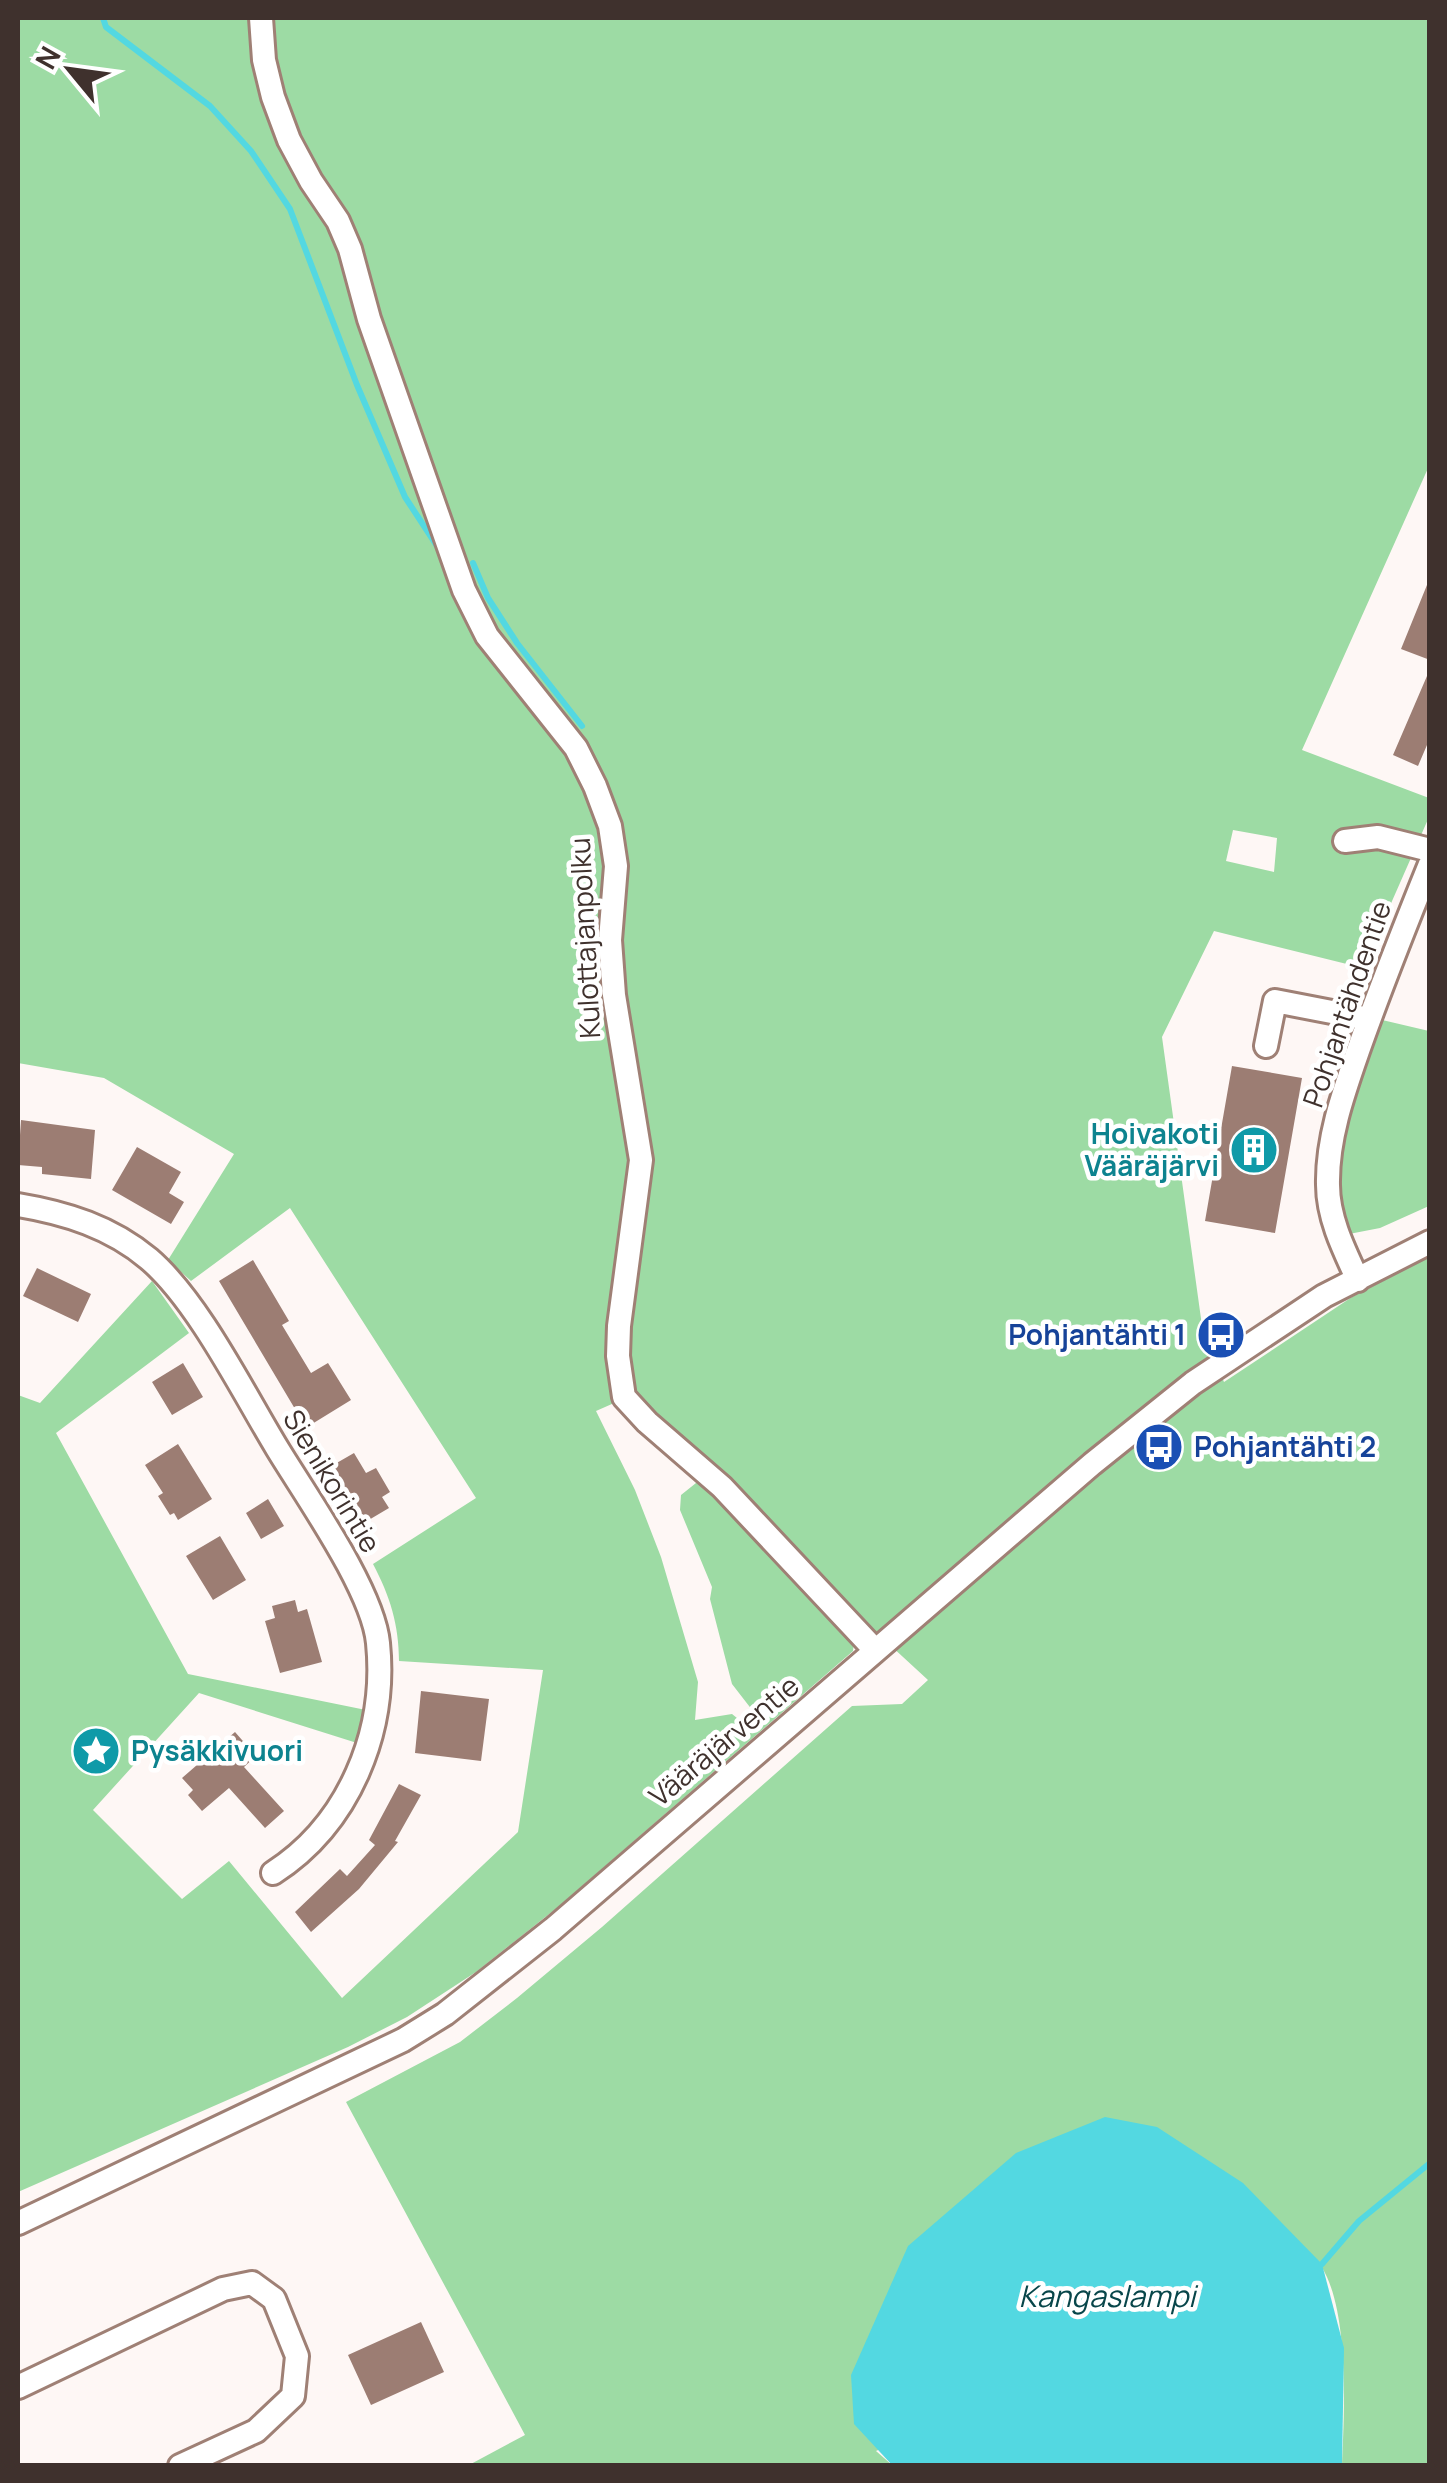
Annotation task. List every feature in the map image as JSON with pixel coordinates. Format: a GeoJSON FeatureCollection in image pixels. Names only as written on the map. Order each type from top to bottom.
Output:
{"type":"FeatureCollection","features":[{"type":"Feature","properties":{"kind":"street","name":"Kulottajanpolku"},"geometry":{"type":"LineString","coordinates":[[261,18],[264,60],[273,96],[289,140],[338,221],[350,249],[369,319],[464,590],[487,636],[576,748],[596,786],[610,826],[616,866],[610,940],[612,981],[641,1160],[619,1326],[618,1356],[624,1397],[722,1487],[875,1650]]}},
{"type":"Feature","properties":{"kind":"street"},"geometry":{"type":"LineString","coordinates":[[1345,841],[1378,837],[1430,850]]}},
{"type":"Feature","properties":{"kind":"street","name":"Pohjantähdentie"},"geometry":{"type":"LineString","coordinates":[[1358,1280],[1336,1229],[1327,1188],[1330,1147],[1342,1095],[1368,1019],[1430,864]]}},
{"type":"Feature","properties":{"kind":"street"},"geometry":{"type":"LineString","coordinates":[[1266,1046],[1274,1001],[1368,1019]]}},
{"type":"Feature","properties":{"kind":"street","name":"Sienikorintie"},"geometry":{"type":"LineString","coordinates":[[18,1205],[56,1211],[102,1228],[150,1260],[197,1315],[356,1579],[378,1638],[380,1680],[376,1718],[364,1758],[346,1796],[315,1839],[273,1873]]}},
{"type":"Feature","properties":{"kind":"street","name":"Vääräjärventie"},"geometry":{"type":"LineString","coordinates":[[18,2223],[403,2040],[445,2014],[553,1929],[1092,1464],[1192,1383],[1271,1328],[1430,1242]]}},
{"type":"Feature","properties":{"kind":"street"},"geometry":{"type":"LineString","coordinates":[[18,2387],[223,2289],[252,2283],[274,2299],[296,2356],[293,2396],[256,2431],[180,2466]]}},
{"type":"Feature","properties":{"kind":"green space"},"geometry":{"type":"Polygon","coordinates":[[[18,18],[1429,18],[1429,466],[1302,750],[1429,798],[1429,817],[1367,969],[1214,931],[1162,1037],[1203,1333],[1224,1382],[1352,1297],[1429,1257],[1429,2465],[1342,2465],[1344,2384],[1339,2322],[1324,2270],[1310,2253],[876,2451],[892,2465],[469,2465],[525,2435],[346,2102],[460,2042],[517,1998],[852,1706],[902,1704],[928,1680],[865,1622],[726,1475],[640,1401],[621,1400],[596,1411],[635,1490],[661,1557],[698,1682],[695,1720],[732,1714],[747,1726],[756,1715],[732,1684],[710,1599],[712,1587],[680,1510],[681,1495],[696,1483],[703,1482],[854,1642],[853,1651],[558,1907],[476,1972],[407,2017],[348,2047],[18,2192],[18,1395],[40,1403],[152,1281],[189,1333],[56,1433],[188,1674],[366,1710],[357,1743],[199,1693],[93,1810],[182,1899],[229,1861],[342,1998],[518,1832],[543,1670],[399,1661],[392,1611],[373,1564],[476,1498],[290,1208],[191,1281],[168,1260],[234,1154],[104,1078],[18,1063],[18,18]],[[1233,830],[1226,861],[1274,872],[1277,838],[1233,830]]]}},
{"type":"Feature","properties":{"kind":"green space"},"geometry":{"type":"Polygon","coordinates":[[[1378,1019],[1429,1031],[1429,1206],[1380,1228],[1349,1234],[1341,1209],[1341,1154],[1345,1125],[1378,1019]]]}},
{"type":"Feature","properties":{"kind":"water","name":"Kangaslampi"},"geometry":{"type":"Polygon","coordinates":[[[1105,2117],[1157,2127],[1243,2183],[1322,2264],[1344,2348],[1342,2465],[892,2465],[854,2424],[851,2375],[908,2246],[1016,2153],[1105,2117]]]}},
{"type":"Feature","properties":{"kind":"building"},"geometry":{"type":"Polygon","coordinates":[[[1430,580],[1430,660],[1401,649],[1430,580]]]}},
{"type":"Feature","properties":{"kind":"building"},"geometry":{"type":"Polygon","coordinates":[[[1430,669],[1430,738],[1418,766],[1393,755],[1430,669]]]}},
{"type":"Feature","properties":{"kind":"building","name":"Hoivakoti Vääräjärvi"},"geometry":{"type":"Polygon","coordinates":[[[1232,1066],[1302,1078],[1275,1233],[1205,1221],[1232,1066]]]}},
{"type":"Feature","properties":{"kind":"building"},"geometry":{"type":"Polygon","coordinates":[[[21,1120],[95,1130],[91,1179],[42,1174],[42,1167],[18,1165],[21,1120]]]}},
{"type":"Feature","properties":{"kind":"building"},"geometry":{"type":"Polygon","coordinates":[[[137,1147],[181,1172],[169,1193],[184,1202],[171,1224],[112,1190],[137,1147]]]}},
{"type":"Feature","properties":{"kind":"building"},"geometry":{"type":"Polygon","coordinates":[[[253,1260],[289,1321],[282,1325],[311,1373],[328,1363],[351,1400],[312,1424],[303,1411],[298,1414],[219,1281],[253,1260]]]}},
{"type":"Feature","properties":{"kind":"building"},"geometry":{"type":"Polygon","coordinates":[[[37,1268],[91,1294],[78,1322],[23,1296],[37,1268]]]}},
{"type":"Feature","properties":{"kind":"building"},"geometry":{"type":"Polygon","coordinates":[[[183,1363],[203,1397],[172,1415],[152,1382],[183,1363]]]}},
{"type":"Feature","properties":{"kind":"building"},"geometry":{"type":"Polygon","coordinates":[[[178,1444],[212,1499],[178,1520],[158,1496],[163,1493],[145,1465],[178,1444]]]}},
{"type":"Feature","properties":{"kind":"building"},"geometry":{"type":"Polygon","coordinates":[[[354,1453],[366,1473],[376,1468],[390,1492],[382,1497],[389,1508],[362,1524],[328,1468],[354,1453]]]}},
{"type":"Feature","properties":{"kind":"building"},"geometry":{"type":"Polygon","coordinates":[[[268,1499],[284,1526],[261,1539],[246,1513],[268,1499]]]}},
{"type":"Feature","properties":{"kind":"building"},"geometry":{"type":"Polygon","coordinates":[[[220,1536],[246,1580],[213,1600],[186,1556],[220,1536]]]}},
{"type":"Feature","properties":{"kind":"building"},"geometry":{"type":"Polygon","coordinates":[[[295,1600],[298,1612],[307,1609],[322,1662],[280,1673],[265,1621],[275,1618],[272,1606],[295,1600]]]}},
{"type":"Feature","properties":{"kind":"building"},"geometry":{"type":"Polygon","coordinates":[[[421,1691],[489,1699],[481,1761],[415,1753],[421,1691]]]}},
{"type":"Feature","properties":{"kind":"building"},"geometry":{"type":"Polygon","coordinates":[[[235,1732],[256,1756],[244,1767],[284,1811],[265,1828],[229,1788],[202,1811],[188,1795],[193,1790],[182,1778],[235,1732]]]}},
{"type":"Feature","properties":{"kind":"building"},"geometry":{"type":"Polygon","coordinates":[[[399,1784],[421,1795],[395,1841],[398,1842],[359,1889],[311,1932],[295,1912],[340,1869],[347,1876],[375,1845],[369,1840],[399,1784]]]}},
{"type":"Feature","properties":{"kind":"building"},"geometry":{"type":"Polygon","coordinates":[[[421,2322],[444,2372],[371,2405],[348,2355],[421,2322]]]}},
{"type":"Feature","properties":{"kind":"waterway"},"geometry":{"type":"LineString","coordinates":[[103,18],[106,27],[210,106],[251,151],[290,209],[357,385],[405,497],[439,549]]}},
{"type":"Feature","properties":{"kind":"waterway"},"geometry":{"type":"LineString","coordinates":[[473,563],[488,598],[517,643],[582,726]]}},
{"type":"Feature","properties":{"kind":"waterway"},"geometry":{"type":"LineString","coordinates":[[1322,2264],[1359,2221],[1430,2163]]}},
{"type":"Feature","properties":{"kind":"place","name":"Hoivakoti Vääräjärvi"},"geometry":{"type":"Point","coordinates":[1254,1150]}},
{"type":"Feature","properties":{"kind":"place","name":"Pohjantähti 1"},"geometry":{"type":"Point","coordinates":[1221,1335]}},
{"type":"Feature","properties":{"kind":"place","name":"Pohjantähti 2"},"geometry":{"type":"Point","coordinates":[1159,1447]}},
{"type":"Feature","properties":{"kind":"place","name":"Pysäkkivuori"},"geometry":{"type":"Point","coordinates":[96,1751]}}]}
